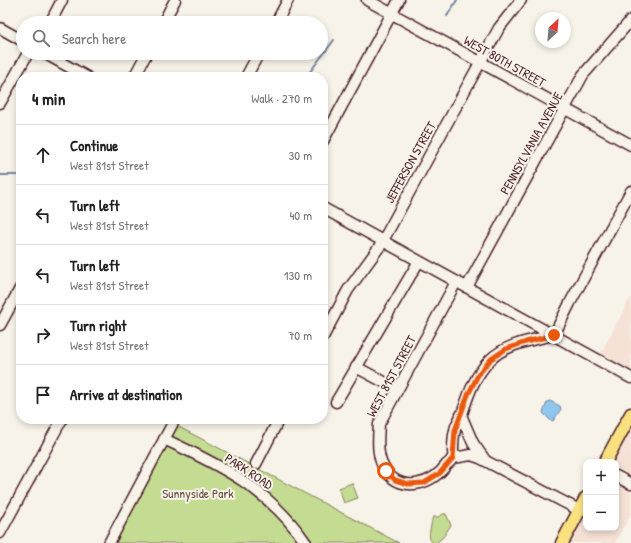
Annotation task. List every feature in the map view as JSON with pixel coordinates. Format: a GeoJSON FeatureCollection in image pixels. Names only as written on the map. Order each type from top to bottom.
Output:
{"type":"FeatureCollection","features":[{"type":"Feature","properties":{"kind":"main road"},"geometry":{"type":"LineString","coordinates":[[607,459],[631,414]]}},
{"type":"Feature","properties":{"kind":"main road"},"geometry":{"type":"LineString","coordinates":[[562,543],[583,504]]}},
{"type":"Feature","properties":{"kind":"street"},"geometry":{"type":"LineString","coordinates":[[54,16],[62,0]]}},
{"type":"Feature","properties":{"kind":"street"},"geometry":{"type":"LineString","coordinates":[[167,16],[175,0]]}},
{"type":"Feature","properties":{"kind":"street"},"geometry":{"type":"LineString","coordinates":[[280,16],[288,0]]}},
{"type":"Feature","properties":{"kind":"street","name":"WEST 80TH STREET"},"geometry":{"type":"LineString","coordinates":[[368,0],[631,145]]}},
{"type":"Feature","properties":{"kind":"street"},"geometry":{"type":"LineString","coordinates":[[328,132],[399,0]]}},
{"type":"Feature","properties":{"kind":"street","name":"JEFFERSON STREET"},"geometry":{"type":"LineString","coordinates":[[328,328],[348,290],[377,250],[499,28],[521,0]]}},
{"type":"Feature","properties":{"kind":"street","name":"PENNSYLVANIA AVENUE"},"geometry":{"type":"LineString","coordinates":[[466,287],[583,75],[631,20]]}},
{"type":"Feature","properties":{"kind":"street"},"geometry":{"type":"LineString","coordinates":[[0,28],[16,37]]}},
{"type":"Feature","properties":{"kind":"street"},"geometry":{"type":"LineString","coordinates":[[17,72],[24,60]]}},
{"type":"Feature","properties":{"kind":"street"},"geometry":{"type":"LineString","coordinates":[[57,60],[79,72]]}},
{"type":"Feature","properties":{"kind":"street"},"geometry":{"type":"LineString","coordinates":[[137,72],[143,60]]}},
{"type":"Feature","properties":{"kind":"street"},"geometry":{"type":"LineString","coordinates":[[249,72],[256,60]]}},
{"type":"Feature","properties":{"kind":"street"},"geometry":{"type":"LineString","coordinates":[[0,103],[16,74]]}},
{"type":"Feature","properties":{"kind":"street"},"geometry":{"type":"LineString","coordinates":[[580,510],[485,460],[471,455],[453,458],[455,430],[468,395],[478,375],[491,359],[506,349],[554,335],[631,191]]}},
{"type":"Feature","properties":{"kind":"street"},"geometry":{"type":"LineString","coordinates":[[328,211],[631,378]]}},
{"type":"Feature","properties":{"kind":"street"},"geometry":{"type":"LineString","coordinates":[[336,402],[419,261]]}},
{"type":"Feature","properties":{"kind":"street","name":"WEST 81ST STREET"},"geometry":{"type":"LineString","coordinates":[[453,458],[440,473],[426,482],[420,484],[404,483],[395,480],[386,471],[381,461],[377,443],[379,424],[456,282]]}},
{"type":"Feature","properties":{"kind":"street"},"geometry":{"type":"LineString","coordinates":[[0,325],[16,295]]}},
{"type":"Feature","properties":{"kind":"street"},"geometry":{"type":"LineString","coordinates":[[356,367],[397,389]]}},
{"type":"Feature","properties":{"kind":"street"},"geometry":{"type":"LineString","coordinates":[[461,415],[473,443],[485,460]]}},
{"type":"Feature","properties":{"kind":"street"},"geometry":{"type":"LineString","coordinates":[[0,533],[59,424]]}},
{"type":"Feature","properties":{"kind":"street"},"geometry":{"type":"LineString","coordinates":[[109,543],[172,424]]}},
{"type":"Feature","properties":{"kind":"street"},"geometry":{"type":"LineString","coordinates":[[256,464],[276,424]]}},
{"type":"Feature","properties":{"kind":"street","name":"PARK ROAD"},"geometry":{"type":"LineString","coordinates":[[164,439],[225,470],[252,487],[269,500],[282,513],[306,543]]}},
{"type":"Feature","properties":{"kind":"street"},"geometry":{"type":"LineString","coordinates":[[619,478],[631,484]]}},
{"type":"Feature","properties":{"kind":"shaded area"},"geometry":{"type":"Polygon","coordinates":[[[631,297],[631,374],[599,357],[631,297]]]}},
{"type":"Feature","properties":{"kind":"shaded area"},"geometry":{"type":"Polygon","coordinates":[[[631,424],[631,513],[615,543],[567,543],[583,514],[583,531],[619,531],[619,459],[613,459],[631,424]]]}},
{"type":"Feature","properties":{"kind":"green space","name":"Sunnyside Park"},"geometry":{"type":"Polygon","coordinates":[[[177,426],[399,543],[114,543],[177,426]]]}},
{"type":"Feature","properties":{"kind":"green space"},"geometry":{"type":"Polygon","coordinates":[[[352,483],[358,498],[344,503],[339,488],[352,483]]]}},
{"type":"Feature","properties":{"kind":"green space"},"geometry":{"type":"Polygon","coordinates":[[[446,514],[451,525],[443,537],[436,543],[431,540],[430,537],[432,520],[433,517],[438,517],[446,514]]]}},
{"type":"Feature","properties":{"kind":"water"},"geometry":{"type":"Polygon","coordinates":[[[550,401],[560,406],[561,409],[553,421],[543,413],[547,402],[550,401]]]}},
{"type":"Feature","properties":{"kind":"waterway"},"geometry":{"type":"LineString","coordinates":[[447,16],[457,0]]}},
{"type":"Feature","properties":{"kind":"waterway"},"geometry":{"type":"LineString","coordinates":[[328,48],[334,40]]}},
{"type":"Feature","properties":{"kind":"waterway"},"geometry":{"type":"LineString","coordinates":[[310,72],[319,60]]}},
{"type":"Feature","properties":{"kind":"waterway"},"geometry":{"type":"LineString","coordinates":[[0,175],[16,175]]}},
{"type":"Feature","properties":{"kind":"route"},"geometry":{"type":"LineString","coordinates":[[386,471],[395,480],[408,484],[424,483],[440,473],[453,458],[455,430],[468,395],[478,375],[491,359],[506,349],[554,335]]}}]}
